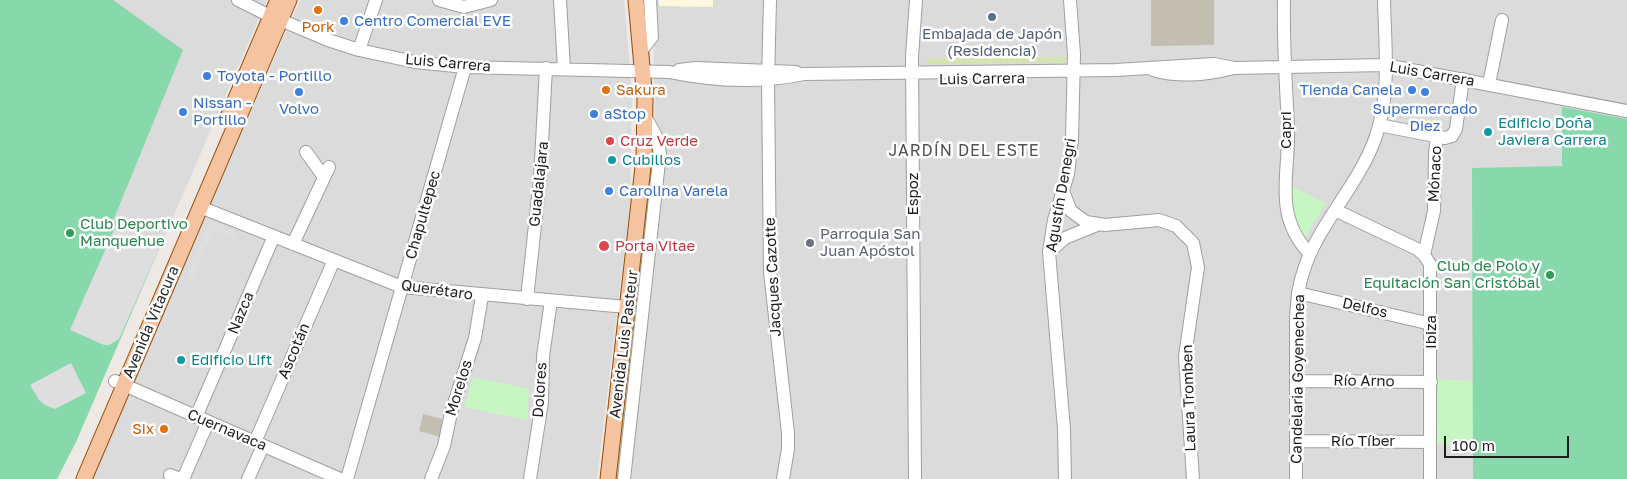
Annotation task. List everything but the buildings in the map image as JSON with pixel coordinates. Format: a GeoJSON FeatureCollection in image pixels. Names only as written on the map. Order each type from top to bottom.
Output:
{"type":"FeatureCollection","features":[{"type":"Feature","properties":{"kind":"main road","name":"Avenida Vitacura"},"geometry":{"type":"LineString","coordinates":[[72,479],[119,384],[200,207],[276,19],[278,0]]}},
{"type":"Feature","properties":{"kind":"main road","name":"Avenida Vitacura"},"geometry":{"type":"LineString","coordinates":[[84,479],[119,384],[276,19],[289,0]]}},
{"type":"Feature","properties":{"kind":"main road","name":"Avenida Luis Pasteur"},"geometry":{"type":"LineString","coordinates":[[608,479],[643,176],[645,116],[636,0]]}},
{"type":"Feature","properties":{"kind":"street","name":"Luis Carrera"},"geometry":{"type":"LineString","coordinates":[[238,0],[276,19],[360,50],[415,62],[465,67],[669,72],[696,68],[768,74],[848,74],[873,79],[918,76],[1074,73],[1147,68],[1169,75],[1211,74],[1234,68],[1386,65],[1627,111]]}},
{"type":"Feature","properties":{"kind":"street"},"geometry":{"type":"LineString","coordinates":[[360,50],[376,0]]}},
{"type":"Feature","properties":{"kind":"street"},"geometry":{"type":"LineString","coordinates":[[439,0],[464,7],[491,0]]}},
{"type":"Feature","properties":{"kind":"street"},"geometry":{"type":"LineString","coordinates":[[560,0],[564,69]]}},
{"type":"Feature","properties":{"kind":"street"},"geometry":{"type":"LineString","coordinates":[[641,51],[652,37],[650,0]]}},
{"type":"Feature","properties":{"kind":"street","name":"Jacques Cazotte"},"geometry":{"type":"LineString","coordinates":[[770,0],[768,74],[770,272],[788,433],[788,449],[783,479]]}},
{"type":"Feature","properties":{"kind":"street","name":"Agustín Denegri"},"geometry":{"type":"LineString","coordinates":[[1065,479],[1064,429],[1049,272],[1054,220],[1071,158],[1074,73],[1070,0]]}},
{"type":"Feature","properties":{"kind":"street","name":"Capri"},"geometry":{"type":"LineString","coordinates":[[1284,0],[1284,68],[1288,128],[1285,180],[1288,211],[1296,236],[1310,254]]}},
{"type":"Feature","properties":{"kind":"street","name":"Candelaria Goyenechea"},"geometry":{"type":"LineString","coordinates":[[1296,479],[1298,293],[1310,254],[1368,155],[1379,125],[1385,94],[1384,0]]}},
{"type":"Feature","properties":{"kind":"street","name":"Espoz"},"geometry":{"type":"LineString","coordinates":[[915,479],[918,76],[916,2]]}},
{"type":"Feature","properties":{"kind":"street"},"geometry":{"type":"LineString","coordinates":[[1489,84],[1502,20]]}},
{"type":"Feature","properties":{"kind":"street","name":"Chapultepec"},"geometry":{"type":"LineString","coordinates":[[347,479],[465,67]]}},
{"type":"Feature","properties":{"kind":"street","name":"Guadalajara"},"geometry":{"type":"LineString","coordinates":[[527,299],[540,179],[546,68]]}},
{"type":"Feature","properties":{"kind":"street","name":"Mónaco"},"geometry":{"type":"LineString","coordinates":[[1424,255],[1434,211],[1437,136],[1448,138],[1454,133],[1464,79]]}},
{"type":"Feature","properties":{"kind":"street"},"geometry":{"type":"LineString","coordinates":[[624,479],[660,153],[656,136],[645,116]]}},
{"type":"Feature","properties":{"kind":"street"},"geometry":{"type":"LineString","coordinates":[[1379,125],[1437,136]]}},
{"type":"Feature","properties":{"kind":"street"},"geometry":{"type":"LineString","coordinates":[[293,244],[326,172],[306,152]]}},
{"type":"Feature","properties":{"kind":"street"},"geometry":{"type":"LineString","coordinates":[[1063,191],[1074,215],[1086,222],[1097,225]]}},
{"type":"Feature","properties":{"kind":"street","name":"Querétaro"},"geometry":{"type":"LineString","coordinates":[[200,207],[402,287],[482,296],[628,307]]}},
{"type":"Feature","properties":{"kind":"street"},"geometry":{"type":"LineString","coordinates":[[1337,210],[1424,255]]}},
{"type":"Feature","properties":{"kind":"street","name":"Laura Tromben"},"geometry":{"type":"LineString","coordinates":[[1050,252],[1070,235],[1097,225],[1146,219],[1166,221],[1186,234],[1195,249],[1198,267],[1185,356],[1193,479]]}},
{"type":"Feature","properties":{"kind":"street","name":"Nazca"},"geometry":{"type":"LineString","coordinates":[[178,478],[274,236]]}},
{"type":"Feature","properties":{"kind":"street","name":"Ibiza"},"geometry":{"type":"LineString","coordinates":[[1424,255],[1430,264],[1432,278],[1430,479]]}},
{"type":"Feature","properties":{"kind":"street","name":"Ascotán"},"geometry":{"type":"LineString","coordinates":[[248,479],[259,444],[334,260]]}},
{"type":"Feature","properties":{"kind":"street","name":"Delfos"},"geometry":{"type":"LineString","coordinates":[[1298,293],[1431,324]]}},
{"type":"Feature","properties":{"kind":"street","name":"Morelos"},"geometry":{"type":"LineString","coordinates":[[431,479],[444,446],[455,397],[475,338],[482,296]]}},
{"type":"Feature","properties":{"kind":"street","name":"Dolores"},"geometry":{"type":"LineString","coordinates":[[530,479],[542,402],[542,356],[551,301]]}},
{"type":"Feature","properties":{"kind":"street","name":"Río Arno"},"geometry":{"type":"LineString","coordinates":[[1296,381],[1431,382]]}},
{"type":"Feature","properties":{"kind":"street","name":"Cuernavaca"},"geometry":{"type":"LineString","coordinates":[[119,384],[340,479]]}},
{"type":"Feature","properties":{"kind":"street","name":"Río Tíber"},"geometry":{"type":"LineString","coordinates":[[1296,441],[1430,442]]}},
{"type":"Feature","properties":{"kind":"shaded area","name":"Club Deportivo Manquehue"},"geometry":{"type":"Polygon","coordinates":[[[0,0],[267,0],[76,442],[57,479],[0,479],[0,0]]]}},
{"type":"Feature","properties":{"kind":"shaded area"},"geometry":{"type":"Polygon","coordinates":[[[300,0],[624,0],[632,93],[630,205],[597,479],[89,479],[300,0]]]}},
{"type":"Feature","properties":{"kind":"shaded area"},"geometry":{"type":"Polygon","coordinates":[[[653,0],[1627,0],[1627,479],[619,479],[655,126],[653,0]]]}},
{"type":"Feature","properties":{"kind":"shaded area"},"geometry":{"type":"Polygon","coordinates":[[[659,0],[713,0],[713,7],[659,6],[659,0]]]}},
{"type":"Feature","properties":{"kind":"shaded area"},"geometry":{"type":"Polygon","coordinates":[[[1151,0],[1214,0],[1214,45],[1151,46],[1151,0]]]}},
{"type":"Feature","properties":{"kind":"shaded area"},"geometry":{"type":"Polygon","coordinates":[[[627,82],[627,149],[614,149],[613,134],[608,134],[609,83],[627,82]]]}},
{"type":"Feature","properties":{"kind":"shaded area"},"geometry":{"type":"Polygon","coordinates":[[[210,221],[239,234],[237,239],[213,230],[208,243],[201,240],[210,221]]]}},
{"type":"Feature","properties":{"kind":"shaded area"},"geometry":{"type":"Polygon","coordinates":[[[117,223],[162,242],[119,339],[109,345],[104,345],[70,330],[117,223]]]}},
{"type":"Feature","properties":{"kind":"shaded area"},"geometry":{"type":"Polygon","coordinates":[[[201,241],[207,244],[193,279],[186,276],[201,241]]]}},
{"type":"Feature","properties":{"kind":"shaded area"},"geometry":{"type":"Polygon","coordinates":[[[71,363],[86,393],[55,409],[45,405],[39,400],[30,385],[71,363]]]}},
{"type":"Feature","properties":{"kind":"shaded area"},"geometry":{"type":"Polygon","coordinates":[[[423,414],[442,419],[440,437],[419,431],[423,414]]]}},
{"type":"Feature","properties":{"kind":"green space","name":"Club Deportivo Manquehue"},"geometry":{"type":"Polygon","coordinates":[[[0,0],[113,0],[183,50],[113,221],[162,242],[76,442],[57,479],[0,479],[0,0]]]}},
{"type":"Feature","properties":{"kind":"green space"},"geometry":{"type":"Polygon","coordinates":[[[1068,57],[1062,62],[930,64],[925,59],[1068,57]]]}},
{"type":"Feature","properties":{"kind":"green space","name":"Club de Polo y Equitación San Cristóbal"},"geometry":{"type":"Polygon","coordinates":[[[1562,107],[1627,119],[1627,479],[1473,479],[1472,168],[1562,166],[1562,107]]]}},
{"type":"Feature","properties":{"kind":"green space"},"geometry":{"type":"Polygon","coordinates":[[[651,141],[654,149],[651,190],[619,479],[616,479],[651,141]]]}},
{"type":"Feature","properties":{"kind":"green space"},"geometry":{"type":"Polygon","coordinates":[[[1289,185],[1326,203],[1304,240],[1297,228],[1289,185]]]}},
{"type":"Feature","properties":{"kind":"green space"},"geometry":{"type":"Polygon","coordinates":[[[473,377],[529,389],[527,420],[464,407],[473,377]]]}},
{"type":"Feature","properties":{"kind":"green space"},"geometry":{"type":"Polygon","coordinates":[[[1438,379],[1473,381],[1473,445],[1437,444],[1438,379]]]}},
{"type":"Feature","properties":{"kind":"place","name":"Pork"},"geometry":{"type":"Point","coordinates":[318,10]}},
{"type":"Feature","properties":{"kind":"place","name":"Embajada de Japón (Residencia)"},"geometry":{"type":"Point","coordinates":[992,17]}},
{"type":"Feature","properties":{"kind":"place","name":"Centro Comercial EVE"},"geometry":{"type":"Point","coordinates":[344,21]}},
{"type":"Feature","properties":{"kind":"place","name":"Toyota - Portillo"},"geometry":{"type":"Point","coordinates":[207,76]}},
{"type":"Feature","properties":{"kind":"place","name":"Sakura"},"geometry":{"type":"Point","coordinates":[606,90]}},
{"type":"Feature","properties":{"kind":"place","name":"Tienda Canela"},"geometry":{"type":"Point","coordinates":[1412,90]}},
{"type":"Feature","properties":{"kind":"place","name":"Volvo"},"geometry":{"type":"Point","coordinates":[299,92]}},
{"type":"Feature","properties":{"kind":"place","name":"Supermercado Diez"},"geometry":{"type":"Point","coordinates":[1425,92]}},
{"type":"Feature","properties":{"kind":"place","name":"Nissan - Portillo"},"geometry":{"type":"Point","coordinates":[183,112]}},
{"type":"Feature","properties":{"kind":"place","name":"aStop"},"geometry":{"type":"Point","coordinates":[594,114]}},
{"type":"Feature","properties":{"kind":"place","name":"Edificio Doña Javiera Carrera"},"geometry":{"type":"Point","coordinates":[1488,132]}},
{"type":"Feature","properties":{"kind":"place","name":"Cruz Verde"},"geometry":{"type":"Point","coordinates":[610,141]}},
{"type":"Feature","properties":{"kind":"place","name":"Cubillos"},"geometry":{"type":"Point","coordinates":[612,160]}},
{"type":"Feature","properties":{"kind":"place","name":"Carolina Varela"},"geometry":{"type":"Point","coordinates":[609,191]}},
{"type":"Feature","properties":{"kind":"place","name":"Club Deportivo Manquehue"},"geometry":{"type":"Point","coordinates":[70,233]}},
{"type":"Feature","properties":{"kind":"place","name":"Parroquia San Juan Apóstol"},"geometry":{"type":"Point","coordinates":[810,243]}},
{"type":"Feature","properties":{"kind":"place","name":"Porta Vitae"},"geometry":{"type":"Point","coordinates":[604,246]}},
{"type":"Feature","properties":{"kind":"place","name":"Club de Polo y Equitación San Cristóbal"},"geometry":{"type":"Point","coordinates":[1550,275]}},
{"type":"Feature","properties":{"kind":"place","name":"Edificio Lift"},"geometry":{"type":"Point","coordinates":[181,360]}},
{"type":"Feature","properties":{"kind":"place","name":"Six"},"geometry":{"type":"Point","coordinates":[164,429]}},
{"type":"Feature","properties":{"kind":"district","name":"JARDÍN DEL ESTE"},"geometry":{"type":"Point","coordinates":[964,151]}}]}
